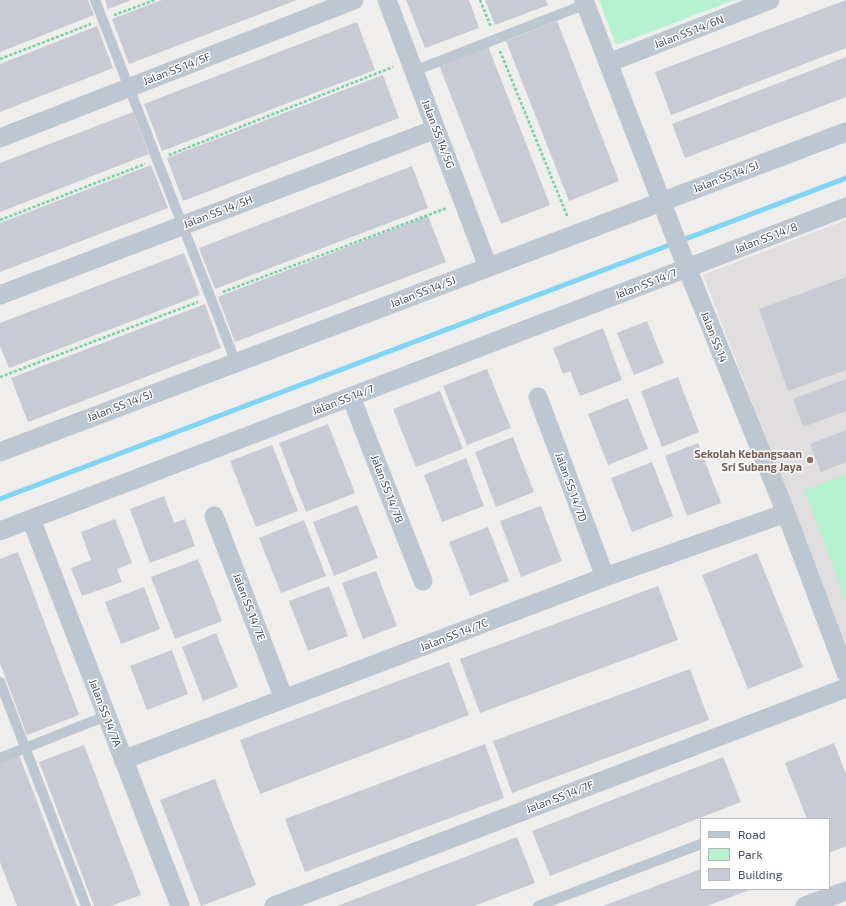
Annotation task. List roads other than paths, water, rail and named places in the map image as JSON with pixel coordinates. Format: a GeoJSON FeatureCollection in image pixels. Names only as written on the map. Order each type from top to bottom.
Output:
{"type":"FeatureCollection","features":[{"type":"Feature","properties":{"kind":"street","name":"Jalan SS 14/5F"},"geometry":{"type":"LineString","coordinates":[[0,138],[354,0]]}},
{"type":"Feature","properties":{"kind":"street","name":"Jalan SS 14/5G"},"geometry":{"type":"LineString","coordinates":[[387,0],[488,267]]}},
{"type":"Feature","properties":{"kind":"street","name":"Jalan SS 14/6N"},"geometry":{"type":"LineString","coordinates":[[608,63],[770,0]]}},
{"type":"Feature","properties":{"kind":"street","name":"Jalan SS 14"},"geometry":{"type":"LineString","coordinates":[[585,2],[677,243],[786,513],[846,673]]}},
{"type":"Feature","properties":{"kind":"street","name":"Jalan SS 14/5H"},"geometry":{"type":"LineString","coordinates":[[0,295],[436,129]]}},
{"type":"Feature","properties":{"kind":"street","name":"Jalan SS 14/5J"},"geometry":{"type":"LineString","coordinates":[[2,446],[236,363],[846,132]]}},
{"type":"Feature","properties":{"kind":"street","name":"Jalan SS 14/8"},"geometry":{"type":"LineString","coordinates":[[687,268],[846,207]]}},
{"type":"Feature","properties":{"kind":"street","name":"Jalan SS 14/7"},"geometry":{"type":"LineString","coordinates":[[0,531],[687,268]]}},
{"type":"Feature","properties":{"kind":"street","name":"Jalan SS 14/7B"},"geometry":{"type":"LineString","coordinates":[[351,397],[423,580]]}},
{"type":"Feature","properties":{"kind":"street","name":"Jalan SS 14/7D"},"geometry":{"type":"LineString","coordinates":[[538,398],[605,578]]}},
{"type":"Feature","properties":{"kind":"street","name":"Jalan SS 14/7C"},"geometry":{"type":"LineString","coordinates":[[124,760],[605,578],[786,513]]}},
{"type":"Feature","properties":{"kind":"street","name":"Jalan SS 14/7E"},"geometry":{"type":"LineString","coordinates":[[214,516],[284,699]]}},
{"type":"Feature","properties":{"kind":"street","name":"Jalan SS 14/7A"},"geometry":{"type":"LineString","coordinates":[[31,519],[180,906]]}},
{"type":"Feature","properties":{"kind":"street","name":"Jalan SS 14/7F"},"geometry":{"type":"LineString","coordinates":[[274,906],[846,688]]}},
{"type":"Feature","properties":{"kind":"street"},"geometry":{"type":"LineString","coordinates":[[805,906],[846,890]]}},
{"type":"Feature","properties":{"kind":"lane"},"geometry":{"type":"LineString","coordinates":[[95,0],[236,363]]}},
{"type":"Feature","properties":{"kind":"lane"},"geometry":{"type":"LineString","coordinates":[[412,66],[496,40],[585,2]]}},
{"type":"Feature","properties":{"kind":"lane"},"geometry":{"type":"LineString","coordinates":[[0,682],[86,906]]}},
{"type":"Feature","properties":{"kind":"lane"},"geometry":{"type":"LineString","coordinates":[[0,758],[106,716]]}},
{"type":"Feature","properties":{"kind":"lane"},"geometry":{"type":"LineString","coordinates":[[538,906],[700,844]]}},
{"type":"Feature","properties":{"kind":"waterway"},"geometry":{"type":"LineString","coordinates":[[0,499],[846,178]]}},
{"type":"Feature","properties":{"kind":"place","name":"Sekolah Kebangsaan Sri Subang Jaya"},"geometry":{"type":"Point","coordinates":[810,460]}}]}
